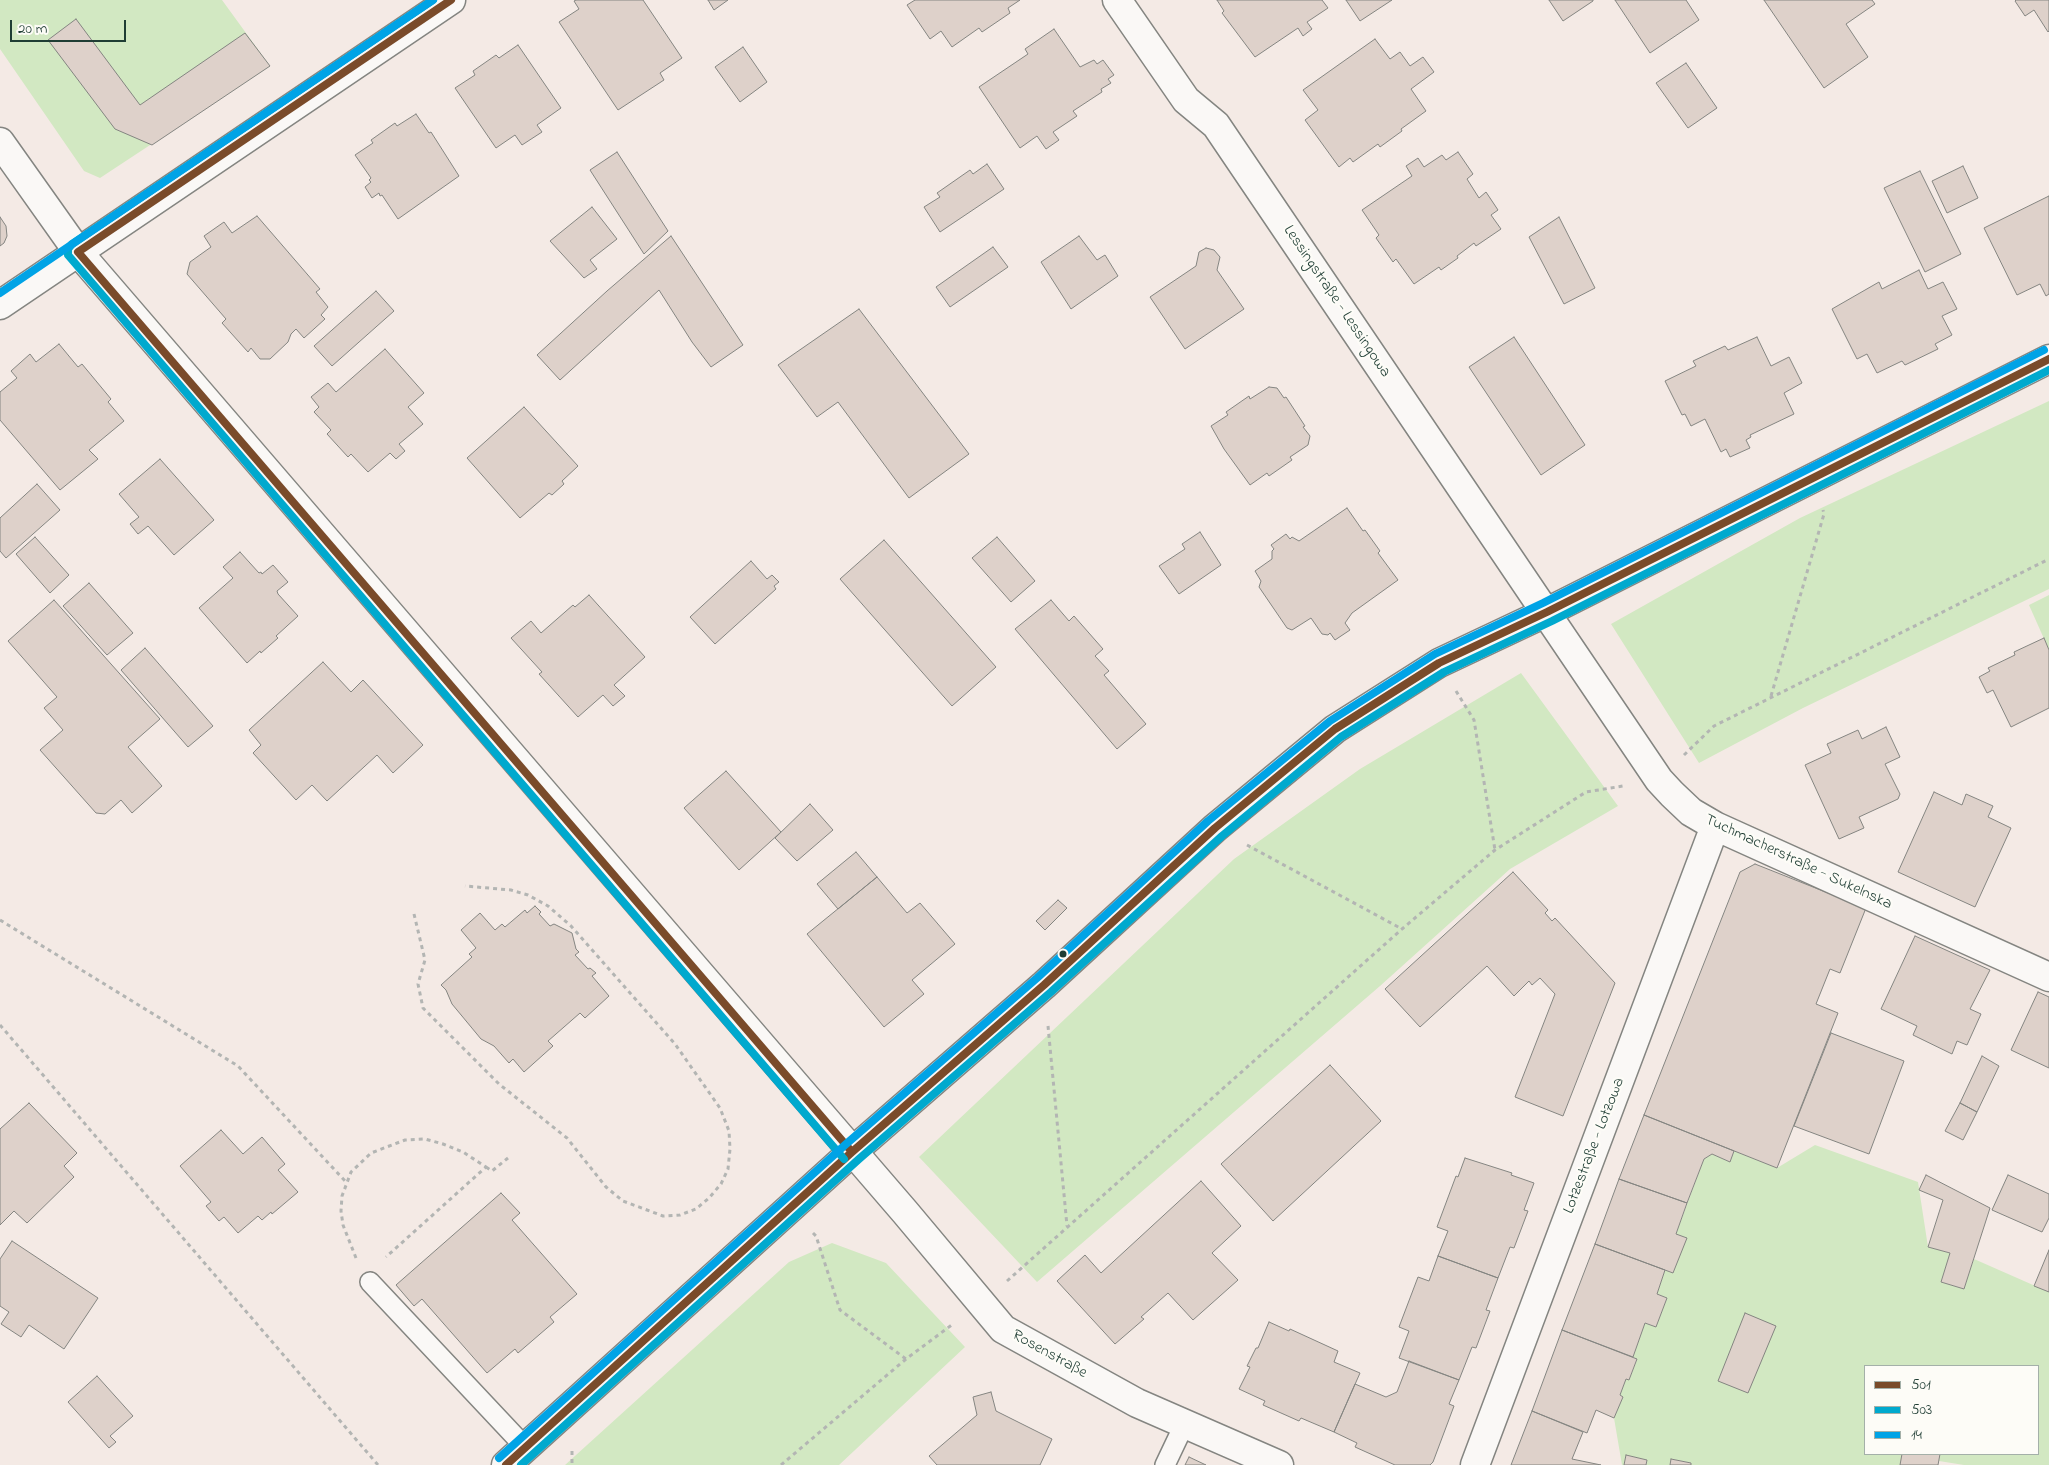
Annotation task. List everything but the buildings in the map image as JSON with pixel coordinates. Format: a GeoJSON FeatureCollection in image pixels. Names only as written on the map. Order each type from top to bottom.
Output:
{"type":"FeatureCollection","features":[{"type":"Feature","properties":{"kind":"street"},"geometry":{"type":"LineString","coordinates":[[0,305],[451,0]]}},
{"type":"Feature","properties":{"kind":"street","name":"Lessingstraße - Lessingowa"},"geometry":{"type":"LineString","coordinates":[[1117,0],[1186,100],[1216,125],[1547,612]]}},
{"type":"Feature","properties":{"kind":"street","name":"Rosenstraße"},"geometry":{"type":"LineString","coordinates":[[0,142],[78,252],[1003,1329],[1137,1403],[1279,1465]]}},
{"type":"Feature","properties":{"kind":"street"},"geometry":{"type":"LineString","coordinates":[[516,1456],[852,1152],[1044,985],[1215,828],[1335,729],[1439,663],[1547,612],[2049,359]]}},
{"type":"Feature","properties":{"kind":"street","name":"Tuchmacherstraße - Sukelnska"},"geometry":{"type":"LineString","coordinates":[[1547,612],[1659,780],[1691,812],[1715,826],[2049,977]]}},
{"type":"Feature","properties":{"kind":"street","name":"Lotzestraße - Lotzowa"},"geometry":{"type":"LineString","coordinates":[[1475,1465],[1715,826]]}},
{"type":"Feature","properties":{"kind":"lane"},"geometry":{"type":"LineString","coordinates":[[368,1278],[516,1456]]}},
{"type":"Feature","properties":{"kind":"lane"},"geometry":{"type":"LineString","coordinates":[[1165,1465],[1184,1425]]}},
{"type":"Feature","properties":{"kind":"path"},"geometry":{"type":"LineString","coordinates":[[1771,697],[1824,514],[1809,479]]}},
{"type":"Feature","properties":{"kind":"path"},"geometry":{"type":"LineString","coordinates":[[781,1465],[906,1359],[982,1304],[1402,929],[1495,850],[1586,792],[1659,780],[1714,726],[2049,559]]}},
{"type":"Feature","properties":{"kind":"path"},"geometry":{"type":"LineString","coordinates":[[1439,663],[1474,720],[1495,850]]}},
{"type":"Feature","properties":{"kind":"path"},"geometry":{"type":"LineString","coordinates":[[1215,828],[1402,929]]}},
{"type":"Feature","properties":{"kind":"path"},"geometry":{"type":"LineString","coordinates":[[414,914],[425,960],[418,984],[423,1008],[499,1084],[567,1138],[606,1187],[623,1201],[663,1216],[680,1215],[696,1209],[721,1184],[728,1169],[729,1132],[720,1108],[675,1044],[571,926],[548,906],[528,895],[511,890],[465,886]]}},
{"type":"Feature","properties":{"kind":"path"},"geometry":{"type":"LineString","coordinates":[[0,920],[238,1066],[346,1182]]}},
{"type":"Feature","properties":{"kind":"path"},"geometry":{"type":"LineString","coordinates":[[1044,985],[1067,1227]]}},
{"type":"Feature","properties":{"kind":"path"},"geometry":{"type":"LineString","coordinates":[[0,1025],[378,1465]]}},
{"type":"Feature","properties":{"kind":"path"},"geometry":{"type":"LineString","coordinates":[[486,1167],[368,1278],[356,1259],[341,1211],[342,1196],[346,1182],[359,1164],[371,1153],[405,1140],[424,1140],[444,1144],[463,1152],[486,1167],[492,1172],[508,1158]]}},
{"type":"Feature","properties":{"kind":"path"},"geometry":{"type":"LineString","coordinates":[[792,1208],[816,1236],[840,1310],[906,1359]]}},
{"type":"Feature","properties":{"kind":"green space"},"geometry":{"type":"Polygon","coordinates":[[[0,0],[222,0],[270,66],[100,178],[84,171],[0,49],[0,0]]]}},
{"type":"Feature","properties":{"kind":"green space"},"geometry":{"type":"Polygon","coordinates":[[[2049,401],[2049,589],[1803,708],[1699,763],[1611,624],[1800,518],[2049,401]]]}},
{"type":"Feature","properties":{"kind":"green space"},"geometry":{"type":"Polygon","coordinates":[[[2049,595],[2049,650],[2029,605],[2049,595]]]}},
{"type":"Feature","properties":{"kind":"green space"},"geometry":{"type":"Polygon","coordinates":[[[1521,673],[1618,806],[1510,869],[1380,986],[1037,1282],[919,1157],[1234,859],[1360,769],[1521,673]]]}},
{"type":"Feature","properties":{"kind":"green space"},"geometry":{"type":"Polygon","coordinates":[[[1815,1145],[1918,1182],[1928,1247],[1950,1253],[1941,1282],[1964,1289],[1974,1259],[2049,1292],[2049,1465],[1964,1465],[1939,1461],[1940,1455],[2039,1455],[2039,1365],[1864,1365],[1864,1455],[1902,1455],[1900,1465],[1691,1465],[1691,1463],[1671,1459],[1670,1465],[1646,1465],[1647,1460],[1626,1455],[1624,1465],[1622,1465],[1614,1418],[1623,1397],[1620,1395],[1626,1379],[1629,1380],[1637,1360],[1633,1357],[1645,1323],[1656,1327],[1667,1298],[1657,1294],[1665,1270],[1673,1273],[1686,1238],[1676,1234],[1704,1159],[1712,1154],[1730,1162],[1734,1151],[1777,1168],[1815,1145]]]}},
{"type":"Feature","properties":{"kind":"green space"},"geometry":{"type":"Polygon","coordinates":[[[832,1243],[886,1263],[965,1347],[839,1465],[565,1465],[789,1262],[832,1243]]]}},
{"type":"Feature","properties":{"kind":"transit line","name":"503"},"geometry":{"type":"LineString","coordinates":[[433,0],[72,244],[68,249],[68,255],[844,1159]]}},
{"type":"Feature","properties":{"kind":"transit line","name":"14"},"geometry":{"type":"LineString","coordinates":[[0,293],[433,0]]}},
{"type":"Feature","properties":{"kind":"transit line","name":"501"},"geometry":{"type":"LineString","coordinates":[[451,0],[78,252],[852,1152]]}},
{"type":"Feature","properties":{"kind":"transit line","name":"14"},"geometry":{"type":"LineString","coordinates":[[499,1458],[845,1145],[1037,978],[1208,821],[1330,721],[1435,654],[1543,603],[2044,350]]}},
{"type":"Feature","properties":{"kind":"transit line","name":"501"},"geometry":{"type":"LineString","coordinates":[[506,1465],[852,1152],[1044,985],[1215,828],[1335,729],[1439,663],[1547,612],[2049,359]]}},
{"type":"Feature","properties":{"kind":"transit line","name":"503"},"geometry":{"type":"LineString","coordinates":[[521,1465],[859,1159],[1051,992],[1222,836],[1341,737],[1444,672],[1552,621],[2049,370]]}}]}
